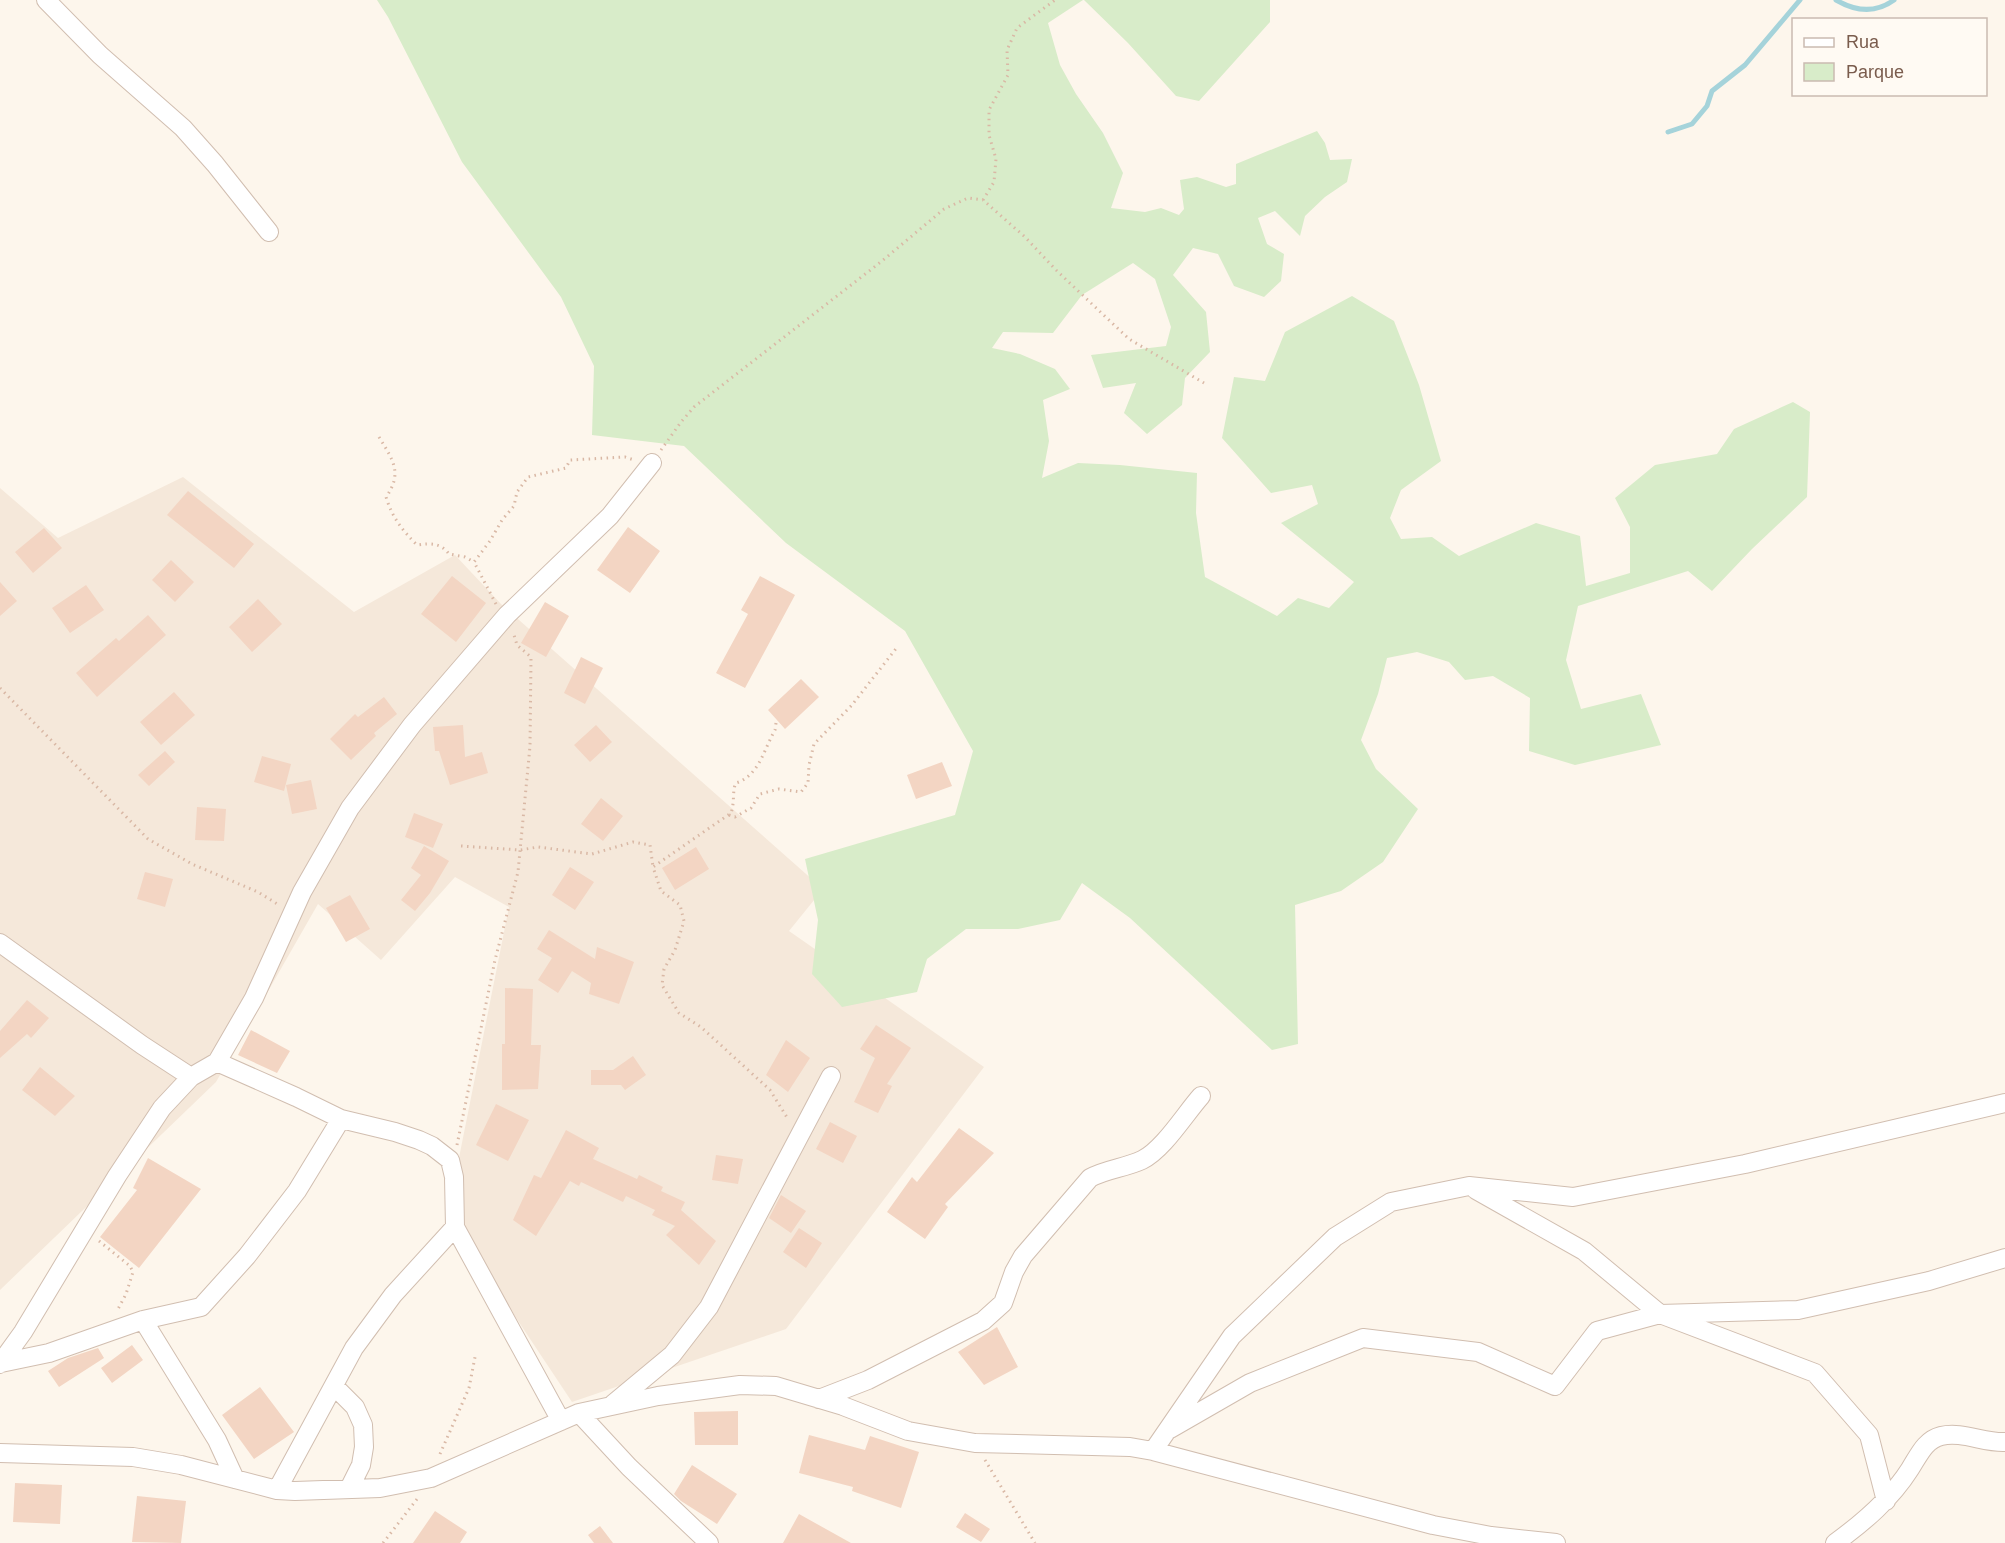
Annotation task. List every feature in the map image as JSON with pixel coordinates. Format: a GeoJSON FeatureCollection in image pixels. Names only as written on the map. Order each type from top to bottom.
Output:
{"type":"FeatureCollection","features":[{"type":"Feature","properties":{"kind":"street"},"geometry":{"type":"LineString","coordinates":[[46,0],[100,55],[183,128],[269,232]]}},
{"type":"Feature","properties":{"kind":"street"},"geometry":{"type":"LineString","coordinates":[[1,1364],[23,1332],[140,1139],[162,1108],[191,1077],[217,1062],[254,998],[291,912],[350,808],[412,725],[507,615],[610,516],[652,462]]}},
{"type":"Feature","properties":{"kind":"street"},"geometry":{"type":"LineString","coordinates":[[0,943],[142,1046],[191,1077]]}},
{"type":"Feature","properties":{"kind":"street"},"geometry":{"type":"LineString","coordinates":[[217,1062],[341,1119],[419,1140],[432,1146],[450,1160],[454,1177],[455,1227],[561,1421]]}},
{"type":"Feature","properties":{"kind":"street"},"geometry":{"type":"LineString","coordinates":[[611,1405],[672,1355],[709,1307],[831,1076]]}},
{"type":"Feature","properties":{"kind":"street"},"geometry":{"type":"LineString","coordinates":[[819,1399],[868,1380],[983,1321],[1003,1303],[1014,1272],[1023,1256],[1090,1178],[1100,1172],[1112,1171],[1142,1160],[1158,1150],[1201,1096]]}},
{"type":"Feature","properties":{"kind":"street"},"geometry":{"type":"LineString","coordinates":[[1153,1451],[1232,1336],[1335,1237],[1391,1202],[1469,1186],[1573,1197],[1745,1164],[2005,1102]]}},
{"type":"Feature","properties":{"kind":"street"},"geometry":{"type":"LineString","coordinates":[[1,1364],[49,1353],[143,1320],[201,1307],[247,1256],[297,1191],[341,1119]]}},
{"type":"Feature","properties":{"kind":"street"},"geometry":{"type":"LineString","coordinates":[[1469,1186],[1584,1251],[1660,1314],[1815,1372],[1869,1435],[1886,1501]]}},
{"type":"Feature","properties":{"kind":"street"},"geometry":{"type":"LineString","coordinates":[[277,1490],[354,1348],[393,1295],[455,1227]]}},
{"type":"Feature","properties":{"kind":"street"},"geometry":{"type":"LineString","coordinates":[[1166,1431],[1250,1383],[1362,1338],[1478,1352],[1555,1386],[1597,1331],[1660,1314],[1798,1310],[1929,1281],[2005,1258]]}},
{"type":"Feature","properties":{"kind":"street"},"geometry":{"type":"LineString","coordinates":[[143,1320],[217,1440],[236,1479]]}},
{"type":"Feature","properties":{"kind":"street"},"geometry":{"type":"LineString","coordinates":[[0,1453],[133,1457],[181,1465],[277,1490],[380,1488],[431,1478],[579,1413],[690,1390],[740,1385],[776,1386],[908,1431],[975,1443],[1130,1447],[1153,1451],[1433,1525],[1491,1536],[1556,1543]]}},
{"type":"Feature","properties":{"kind":"street"},"geometry":{"type":"LineString","coordinates":[[334,1386],[355,1407],[363,1425],[364,1447],[361,1465],[349,1490]]}},
{"type":"Feature","properties":{"kind":"street"},"geometry":{"type":"LineString","coordinates":[[579,1413],[629,1467],[709,1543]]}},
{"type":"Feature","properties":{"kind":"street"},"geometry":{"type":"LineString","coordinates":[[1835,1543],[1886,1501],[1901,1485],[1929,1441],[1942,1436],[1960,1435],[1990,1443],[2005,1442]]}},
{"type":"Feature","properties":{"kind":"path"},"geometry":{"type":"LineString","coordinates":[[983,200],[994,182],[996,159],[989,135],[989,110],[1008,75],[1007,50],[1017,28],[1055,0]]}},
{"type":"Feature","properties":{"kind":"path"},"geometry":{"type":"LineString","coordinates":[[474,562],[514,506],[517,492],[528,477],[566,468],[570,460],[625,457],[652,462],[694,407],[882,261],[944,208],[968,198],[983,200],[1025,237],[1056,270],[1129,339],[1204,383]]}},
{"type":"Feature","properties":{"kind":"path"},"geometry":{"type":"LineString","coordinates":[[379,437],[390,456],[395,471],[395,485],[386,497],[390,513],[417,545],[429,543],[443,547],[449,554],[465,557],[474,562],[494,603],[507,615],[517,645],[531,657],[530,746],[518,872],[495,960],[457,1148],[450,1160]]}},
{"type":"Feature","properties":{"kind":"path"},"geometry":{"type":"LineString","coordinates":[[729,815],[735,817],[751,808],[760,794],[779,789],[801,792],[808,783],[814,744],[852,705],[898,646]]}},
{"type":"Feature","properties":{"kind":"path"},"geometry":{"type":"LineString","coordinates":[[0,688],[148,839],[192,864],[258,892],[291,912]]}},
{"type":"Feature","properties":{"kind":"path"},"geometry":{"type":"LineString","coordinates":[[653,867],[729,815],[735,802],[733,788],[736,783],[746,780],[754,771],[775,730],[776,723]]}},
{"type":"Feature","properties":{"kind":"path"},"geometry":{"type":"LineString","coordinates":[[461,846],[520,850],[538,847],[592,854],[633,842],[650,845],[653,867],[661,891],[680,904],[684,921],[675,950],[664,969],[662,984],[679,1012],[701,1027],[770,1090],[787,1115],[795,1144]]}},
{"type":"Feature","properties":{"kind":"path"},"geometry":{"type":"LineString","coordinates":[[96,1238],[130,1266],[133,1272],[126,1294],[104,1333]]}},
{"type":"Feature","properties":{"kind":"path"},"geometry":{"type":"LineString","coordinates":[[383,1543],[431,1478],[469,1388],[475,1357]]}},
{"type":"Feature","properties":{"kind":"path"},"geometry":{"type":"LineString","coordinates":[[975,1443],[1035,1543]]}},
{"type":"Feature","properties":{"kind":"shaded area"},"geometry":{"type":"Polygon","coordinates":[[[183,477],[354,612],[455,555],[501,604],[823,889],[789,931],[984,1067],[786,1329],[572,1402],[465,1241],[452,1193],[509,907],[455,877],[381,960],[318,904],[216,1082],[0,1290],[0,488],[58,538],[183,477]]]}},
{"type":"Feature","properties":{"kind":"green space"},"geometry":{"type":"Polygon","coordinates":[[[377,0],[1083,0],[1048,23],[1060,65],[1076,94],[1103,133],[1123,173],[1111,208],[1145,212],[1161,208],[1179,215],[1184,209],[1180,180],[1197,177],[1226,187],[1236,184],[1236,164],[1317,131],[1325,143],[1330,160],[1352,159],[1347,182],[1325,197],[1305,216],[1300,236],[1275,211],[1258,218],[1267,244],[1284,254],[1281,281],[1264,297],[1234,286],[1218,254],[1193,248],[1173,275],[1206,312],[1210,352],[1185,378],[1182,405],[1147,434],[1124,413],[1136,383],[1103,388],[1091,355],[1166,346],[1171,327],[1155,279],[1133,263],[1082,295],[1053,333],[1003,332],[992,348],[1020,354],[1055,369],[1070,389],[1043,400],[1049,441],[1042,478],[1078,463],[1197,473],[1196,513],[1205,577],[1277,616],[1298,598],[1329,608],[1354,582],[1281,523],[1318,504],[1312,485],[1271,493],[1222,438],[1234,377],[1265,381],[1285,332],[1352,296],[1394,321],[1419,385],[1441,461],[1401,490],[1390,518],[1401,539],[1432,537],[1459,556],[1536,523],[1580,536],[1586,586],[1630,573],[1630,527],[1615,498],[1655,465],[1717,454],[1734,429],[1793,402],[1810,412],[1807,497],[1712,591],[1688,571],[1578,606],[1566,660],[1581,709],[1641,694],[1661,745],[1575,765],[1529,751],[1530,698],[1493,676],[1465,680],[1449,662],[1417,652],[1387,658],[1378,694],[1361,740],[1376,769],[1418,809],[1383,862],[1341,891],[1295,905],[1298,1044],[1272,1050],[1130,918],[1082,883],[1060,920],[1018,929],[966,929],[927,959],[917,992],[842,1007],[812,974],[818,920],[805,859],[955,815],[973,751],[905,631],[786,543],[684,446],[592,435],[594,366],[561,297],[462,162],[388,17],[377,0]]]}},
{"type":"Feature","properties":{"kind":"green space"},"geometry":{"type":"Polygon","coordinates":[[[1084,0],[1270,0],[1270,22],[1199,101],[1176,96],[1128,43],[1084,0]]]}},
{"type":"Feature","properties":{"kind":"building"},"geometry":{"type":"Polygon","coordinates":[[[188,491],[254,544],[234,568],[167,515],[188,491]]]}},
{"type":"Feature","properties":{"kind":"building"},"geometry":{"type":"Polygon","coordinates":[[[628,527],[660,551],[630,593],[597,570],[628,527]]]}},
{"type":"Feature","properties":{"kind":"building"},"geometry":{"type":"Polygon","coordinates":[[[44,528],[62,548],[33,573],[15,552],[44,528]]]}},
{"type":"Feature","properties":{"kind":"building"},"geometry":{"type":"Polygon","coordinates":[[[171,560],[194,582],[175,602],[152,580],[171,560]]]}},
{"type":"Feature","properties":{"kind":"building"},"geometry":{"type":"Polygon","coordinates":[[[452,576],[486,603],[456,642],[421,614],[452,576]]]}},
{"type":"Feature","properties":{"kind":"building"},"geometry":{"type":"Polygon","coordinates":[[[760,576],[795,595],[745,688],[716,673],[748,614],[741,610],[760,576]]]}},
{"type":"Feature","properties":{"kind":"building"},"geometry":{"type":"Polygon","coordinates":[[[0,582],[17,601],[0,616],[0,582]]]}},
{"type":"Feature","properties":{"kind":"building"},"geometry":{"type":"Polygon","coordinates":[[[86,585],[104,610],[70,633],[52,608],[86,585]]]}},
{"type":"Feature","properties":{"kind":"building"},"geometry":{"type":"Polygon","coordinates":[[[258,599],[282,624],[252,652],[229,627],[258,599]]]}},
{"type":"Feature","properties":{"kind":"building"},"geometry":{"type":"Polygon","coordinates":[[[545,602],[569,616],[546,657],[521,643],[545,602]]]}},
{"type":"Feature","properties":{"kind":"building"},"geometry":{"type":"Polygon","coordinates":[[[148,615],[166,635],[97,697],[76,673],[116,638],[119,641],[148,615]]]}},
{"type":"Feature","properties":{"kind":"building"},"geometry":{"type":"Polygon","coordinates":[[[581,657],[603,668],[585,704],[564,693],[581,657]]]}},
{"type":"Feature","properties":{"kind":"building"},"geometry":{"type":"Polygon","coordinates":[[[801,679],[819,697],[785,729],[768,710],[801,679]]]}},
{"type":"Feature","properties":{"kind":"building"},"geometry":{"type":"Polygon","coordinates":[[[174,692],[195,715],[161,745],[140,722],[174,692]]]}},
{"type":"Feature","properties":{"kind":"building"},"geometry":{"type":"Polygon","coordinates":[[[384,697],[397,714],[374,733],[376,736],[351,760],[330,739],[355,714],[358,717],[384,697]]]}},
{"type":"Feature","properties":{"kind":"building"},"geometry":{"type":"Polygon","coordinates":[[[463,725],[465,757],[482,752],[488,773],[450,785],[439,751],[435,751],[433,727],[463,725]]]}},
{"type":"Feature","properties":{"kind":"building"},"geometry":{"type":"Polygon","coordinates":[[[596,725],[612,742],[590,762],[574,745],[596,725]]]}},
{"type":"Feature","properties":{"kind":"building"},"geometry":{"type":"Polygon","coordinates":[[[165,751],[175,762],[149,786],[138,775],[165,751]]]}},
{"type":"Feature","properties":{"kind":"building"},"geometry":{"type":"Polygon","coordinates":[[[262,756],[291,764],[284,791],[254,782],[262,756]]]}},
{"type":"Feature","properties":{"kind":"building"},"geometry":{"type":"Polygon","coordinates":[[[942,762],[952,786],[916,799],[907,775],[942,762]]]}},
{"type":"Feature","properties":{"kind":"building"},"geometry":{"type":"Polygon","coordinates":[[[311,780],[317,809],[292,814],[286,785],[311,780]]]}},
{"type":"Feature","properties":{"kind":"building"},"geometry":{"type":"Polygon","coordinates":[[[601,798],[623,816],[603,841],[581,824],[601,798]]]}},
{"type":"Feature","properties":{"kind":"building"},"geometry":{"type":"Polygon","coordinates":[[[197,807],[226,809],[224,841],[195,840],[197,807]]]}},
{"type":"Feature","properties":{"kind":"building"},"geometry":{"type":"Polygon","coordinates":[[[414,813],[443,824],[433,848],[405,837],[414,813]]]}},
{"type":"Feature","properties":{"kind":"building"},"geometry":{"type":"Polygon","coordinates":[[[424,846],[449,861],[430,893],[415,911],[401,900],[421,875],[411,868],[424,846]]]}},
{"type":"Feature","properties":{"kind":"building"},"geometry":{"type":"Polygon","coordinates":[[[696,847],[709,869],[675,890],[662,868],[696,847]]]}},
{"type":"Feature","properties":{"kind":"building"},"geometry":{"type":"Polygon","coordinates":[[[570,867],[594,882],[575,910],[552,895],[570,867]]]}},
{"type":"Feature","properties":{"kind":"building"},"geometry":{"type":"Polygon","coordinates":[[[145,872],[173,879],[165,907],[137,899],[145,872]]]}},
{"type":"Feature","properties":{"kind":"building"},"geometry":{"type":"Polygon","coordinates":[[[350,895],[370,929],[346,942],[326,908],[350,895]]]}},
{"type":"Feature","properties":{"kind":"building"},"geometry":{"type":"Polygon","coordinates":[[[549,930],[595,959],[597,947],[634,962],[619,1004],[589,994],[591,983],[572,971],[558,993],[538,980],[552,958],[537,949],[549,930]]]}},
{"type":"Feature","properties":{"kind":"building"},"geometry":{"type":"Polygon","coordinates":[[[505,988],[533,989],[531,1045],[541,1045],[538,1089],[502,1090],[505,988]]]}},
{"type":"Feature","properties":{"kind":"building"},"geometry":{"type":"Polygon","coordinates":[[[27,1000],[49,1018],[31,1038],[27,1034],[0,1058],[0,1031],[27,1000]]]}},
{"type":"Feature","properties":{"kind":"building"},"geometry":{"type":"Polygon","coordinates":[[[876,1025],[911,1048],[887,1084],[892,1086],[878,1113],[854,1102],[875,1058],[860,1049],[876,1025]]]}},
{"type":"Feature","properties":{"kind":"building"},"geometry":{"type":"Polygon","coordinates":[[[251,1030],[290,1051],[277,1073],[238,1055],[251,1030]]]}},
{"type":"Feature","properties":{"kind":"building"},"geometry":{"type":"Polygon","coordinates":[[[786,1040],[810,1058],[788,1092],[766,1075],[786,1040]]]}},
{"type":"Feature","properties":{"kind":"building"},"geometry":{"type":"Polygon","coordinates":[[[633,1056],[646,1075],[625,1090],[621,1085],[591,1085],[591,1070],[613,1070],[633,1056]]]}},
{"type":"Feature","properties":{"kind":"building"},"geometry":{"type":"Polygon","coordinates":[[[40,1067],[75,1096],[55,1116],[22,1090],[40,1067]]]}},
{"type":"Feature","properties":{"kind":"building"},"geometry":{"type":"Polygon","coordinates":[[[496,1104],[529,1120],[508,1161],[476,1145],[496,1104]]]}},
{"type":"Feature","properties":{"kind":"building"},"geometry":{"type":"Polygon","coordinates":[[[830,1122],[857,1136],[843,1163],[816,1149],[830,1122]]]}},
{"type":"Feature","properties":{"kind":"building"},"geometry":{"type":"Polygon","coordinates":[[[959,1128],[994,1153],[945,1204],[948,1207],[925,1239],[887,1212],[912,1177],[917,1182],[959,1128]]]}},
{"type":"Feature","properties":{"kind":"building"},"geometry":{"type":"Polygon","coordinates":[[[566,1130],[599,1148],[593,1159],[637,1179],[639,1175],[663,1187],[661,1191],[685,1202],[681,1210],[716,1241],[699,1265],[666,1235],[675,1226],[652,1215],[655,1210],[626,1196],[623,1202],[581,1182],[579,1186],[570,1181],[536,1236],[513,1220],[534,1175],[541,1178],[566,1130]]]}},
{"type":"Feature","properties":{"kind":"building"},"geometry":{"type":"Polygon","coordinates":[[[716,1155],[743,1159],[738,1184],[712,1180],[716,1155]]]}},
{"type":"Feature","properties":{"kind":"building"},"geometry":{"type":"Polygon","coordinates":[[[148,1158],[201,1189],[139,1268],[100,1237],[137,1190],[133,1188],[148,1158]]]}},
{"type":"Feature","properties":{"kind":"building"},"geometry":{"type":"Polygon","coordinates":[[[781,1195],[806,1211],[791,1233],[769,1218],[781,1195]]]}},
{"type":"Feature","properties":{"kind":"building"},"geometry":{"type":"Polygon","coordinates":[[[799,1228],[822,1243],[806,1268],[783,1252],[799,1228]]]}},
{"type":"Feature","properties":{"kind":"building"},"geometry":{"type":"Polygon","coordinates":[[[997,1327],[1018,1367],[984,1385],[958,1352],[997,1327]]]}},
{"type":"Feature","properties":{"kind":"building"},"geometry":{"type":"Polygon","coordinates":[[[132,1345],[143,1360],[112,1383],[101,1368],[132,1345]]]}},
{"type":"Feature","properties":{"kind":"building"},"geometry":{"type":"Polygon","coordinates":[[[98,1348],[104,1358],[59,1387],[48,1371],[68,1358],[98,1348]]]}},
{"type":"Feature","properties":{"kind":"building"},"geometry":{"type":"Polygon","coordinates":[[[260,1387],[294,1432],[254,1459],[222,1415],[260,1387]]]}},
{"type":"Feature","properties":{"kind":"building"},"geometry":{"type":"Polygon","coordinates":[[[738,1411],[738,1445],[695,1445],[694,1412],[738,1411]]]}},
{"type":"Feature","properties":{"kind":"building"},"geometry":{"type":"Polygon","coordinates":[[[809,1435],[865,1450],[870,1436],[919,1452],[901,1508],[852,1491],[853,1487],[799,1473],[809,1435]]]}},
{"type":"Feature","properties":{"kind":"building"},"geometry":{"type":"Polygon","coordinates":[[[692,1465],[737,1494],[717,1524],[674,1494],[692,1465]]]}},
{"type":"Feature","properties":{"kind":"building"},"geometry":{"type":"Polygon","coordinates":[[[15,1483],[62,1485],[60,1524],[13,1522],[15,1483]]]}},
{"type":"Feature","properties":{"kind":"building"},"geometry":{"type":"Polygon","coordinates":[[[137,1496],[186,1501],[181,1543],[132,1542],[137,1496]]]}},
{"type":"Feature","properties":{"kind":"building"},"geometry":{"type":"Polygon","coordinates":[[[435,1511],[467,1532],[460,1543],[413,1543],[435,1511]]]}},
{"type":"Feature","properties":{"kind":"building"},"geometry":{"type":"Polygon","coordinates":[[[965,1513],[990,1529],[981,1542],[956,1527],[965,1513]]]}},
{"type":"Feature","properties":{"kind":"building"},"geometry":{"type":"Polygon","coordinates":[[[799,1514],[851,1543],[783,1543],[799,1514]]]}},
{"type":"Feature","properties":{"kind":"building"},"geometry":{"type":"Polygon","coordinates":[[[600,1526],[613,1543],[594,1543],[588,1535],[600,1526]]]}},
{"type":"Feature","properties":{"kind":"waterway"},"geometry":{"type":"LineString","coordinates":[[1668,132],[1692,124],[1707,106],[1712,91],[1745,65],[1800,0]]}},
{"type":"Feature","properties":{"kind":"waterway"},"geometry":{"type":"LineString","coordinates":[[1836,0],[1858,9],[1872,9],[1894,0]]}}]}
